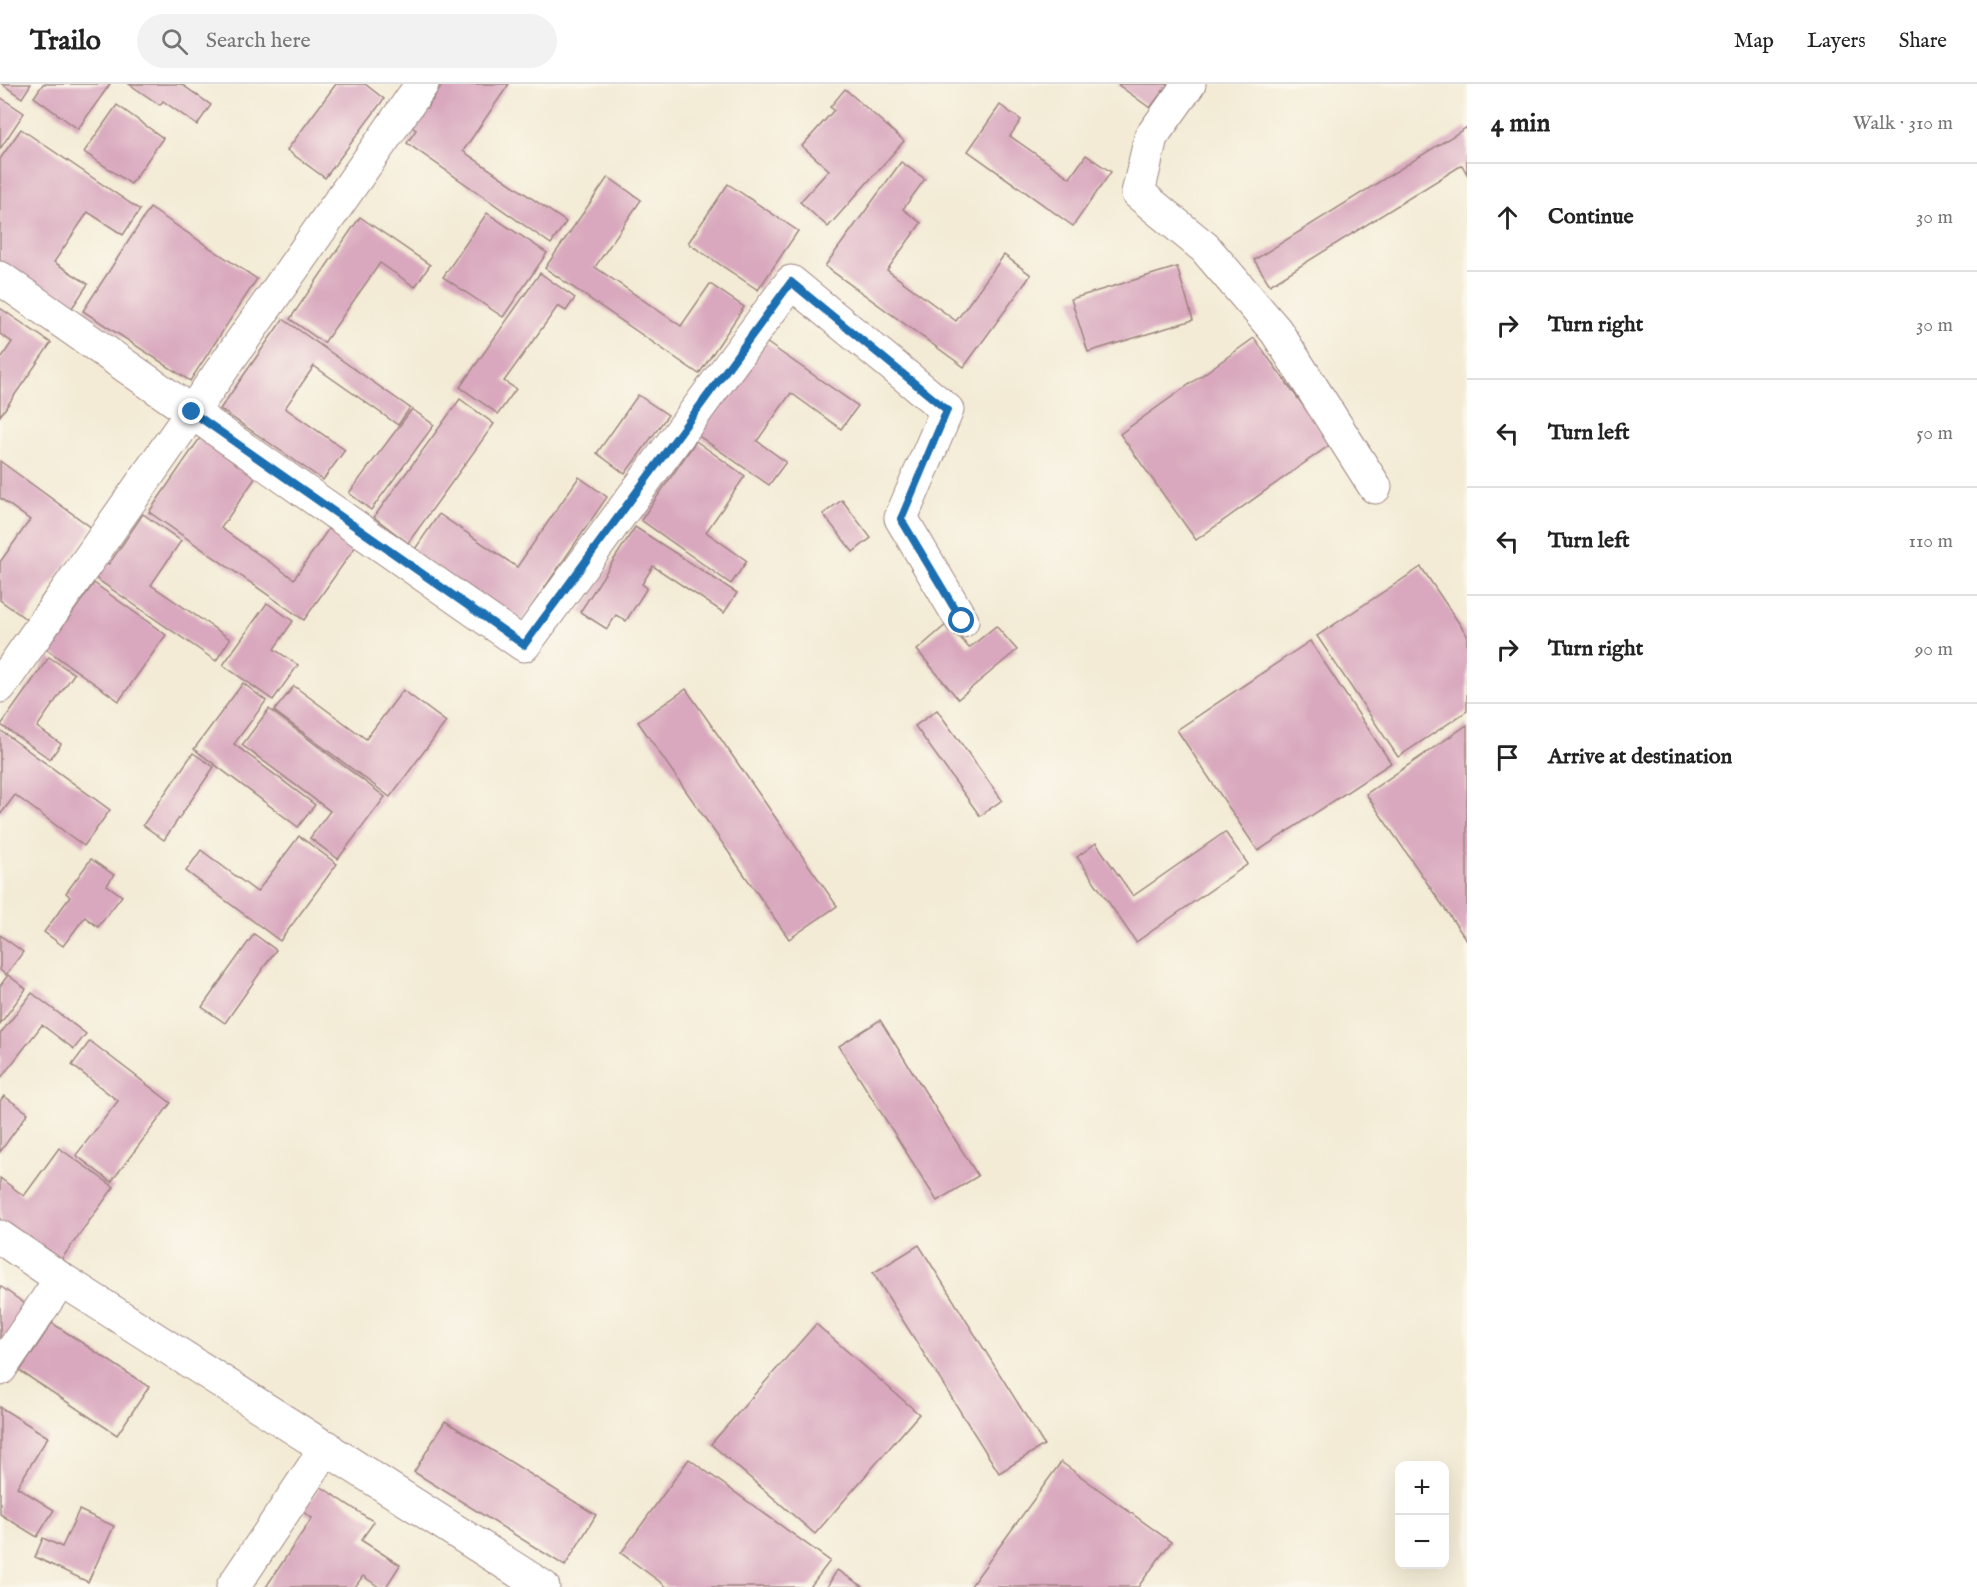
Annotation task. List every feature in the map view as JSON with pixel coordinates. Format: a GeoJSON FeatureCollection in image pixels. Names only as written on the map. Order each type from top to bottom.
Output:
{"type":"FeatureCollection","features":[{"type":"Feature","properties":{"kind":"lane"},"geometry":{"type":"LineString","coordinates":[[0,686],[422,84]]}},
{"type":"Feature","properties":{"kind":"lane"},"geometry":{"type":"LineString","coordinates":[[1189,84],[1151,137],[1138,193],[1205,248],[1275,331],[1375,487]]}},
{"type":"Feature","properties":{"kind":"lane"},"geometry":{"type":"LineString","coordinates":[[0,278],[524,645],[791,282],[947,410],[901,519],[962,621]]}},
{"type":"Feature","properties":{"kind":"lane"},"geometry":{"type":"LineString","coordinates":[[0,1237],[61,1279],[543,1587]]}},
{"type":"Feature","properties":{"kind":"lane"},"geometry":{"type":"LineString","coordinates":[[0,1369],[61,1279]]}},
{"type":"Feature","properties":{"kind":"lane"},"geometry":{"type":"LineString","coordinates":[[233,1587],[327,1447]]}},
{"type":"Feature","properties":{"kind":"building"},"geometry":{"type":"Polygon","coordinates":[[[2,84],[31,84],[22,98],[2,84]]]}},
{"type":"Feature","properties":{"kind":"building"},"geometry":{"type":"Polygon","coordinates":[[[43,84],[110,84],[78,129],[34,97],[43,84]]]}},
{"type":"Feature","properties":{"kind":"building"},"geometry":{"type":"Polygon","coordinates":[[[129,84],[181,84],[211,105],[197,125],[163,101],[160,105],[129,84]]]}},
{"type":"Feature","properties":{"kind":"building"},"geometry":{"type":"Polygon","coordinates":[[[336,84],[365,84],[384,99],[325,178],[287,150],[336,84]]]}},
{"type":"Feature","properties":{"kind":"building"},"geometry":{"type":"Polygon","coordinates":[[[443,84],[509,84],[463,151],[566,222],[551,244],[407,143],[416,130],[402,120],[416,100],[427,108],[443,84]]]}},
{"type":"Feature","properties":{"kind":"building"},"geometry":{"type":"Polygon","coordinates":[[[1117,84],[1168,84],[1150,108],[1117,84]]]}},
{"type":"Feature","properties":{"kind":"building"},"geometry":{"type":"Polygon","coordinates":[[[845,89],[904,141],[828,227],[800,202],[829,170],[802,146],[834,110],[830,107],[845,89]]]}},
{"type":"Feature","properties":{"kind":"building"},"geometry":{"type":"Polygon","coordinates":[[[0,97],[24,113],[0,149],[0,97]]]}},
{"type":"Feature","properties":{"kind":"building"},"geometry":{"type":"Polygon","coordinates":[[[117,105],[163,138],[131,184],[84,152],[117,105]]]}},
{"type":"Feature","properties":{"kind":"building"},"geometry":{"type":"Polygon","coordinates":[[[1000,105],[1021,120],[1010,136],[1070,178],[1086,155],[1111,172],[1073,226],[968,151],[1000,105]]]}},
{"type":"Feature","properties":{"kind":"building"},"geometry":{"type":"Polygon","coordinates":[[[1467,127],[1467,174],[1462,165],[1270,285],[1254,260],[1467,127]]]}},
{"type":"Feature","properties":{"kind":"building"},"geometry":{"type":"Polygon","coordinates":[[[21,129],[140,210],[123,235],[88,212],[54,262],[88,284],[68,314],[0,267],[0,159],[21,129]]]}},
{"type":"Feature","properties":{"kind":"building"},"geometry":{"type":"Polygon","coordinates":[[[901,162],[925,179],[903,209],[921,223],[887,270],[956,321],[1004,255],[1031,275],[964,367],[825,266],[901,162]]]}},
{"type":"Feature","properties":{"kind":"building"},"geometry":{"type":"Polygon","coordinates":[[[608,177],[641,200],[595,267],[681,326],[710,284],[744,307],[699,374],[545,268],[608,177]]]}},
{"type":"Feature","properties":{"kind":"building"},"geometry":{"type":"Polygon","coordinates":[[[728,184],[798,231],[758,290],[688,243],[728,184]]]}},
{"type":"Feature","properties":{"kind":"building"},"geometry":{"type":"Polygon","coordinates":[[[150,208],[257,279],[190,381],[83,311],[150,208]]]}},
{"type":"Feature","properties":{"kind":"building"},"geometry":{"type":"Polygon","coordinates":[[[487,213],[547,253],[503,317],[443,277],[487,213]]]}},
{"type":"Feature","properties":{"kind":"building"},"geometry":{"type":"Polygon","coordinates":[[[360,217],[430,265],[415,287],[380,263],[324,343],[290,319],[360,217]]]}},
{"type":"Feature","properties":{"kind":"building"},"geometry":{"type":"Polygon","coordinates":[[[1177,267],[1193,320],[1088,352],[1071,299],[1177,267]]]}},
{"type":"Feature","properties":{"kind":"building"},"geometry":{"type":"Polygon","coordinates":[[[540,273],[575,298],[566,311],[558,306],[504,381],[516,389],[498,414],[460,387],[540,273]]]}},
{"type":"Feature","properties":{"kind":"building"},"geometry":{"type":"Polygon","coordinates":[[[0,308],[51,343],[0,416],[0,360],[12,342],[0,334],[0,308]]]}},
{"type":"Feature","properties":{"kind":"building"},"geometry":{"type":"Polygon","coordinates":[[[283,319],[410,408],[398,425],[314,366],[285,408],[345,450],[323,480],[220,409],[283,319]]]}},
{"type":"Feature","properties":{"kind":"building"},"geometry":{"type":"Polygon","coordinates":[[[1254,338],[1331,444],[1196,540],[1120,434],[1254,338]]]}},
{"type":"Feature","properties":{"kind":"building"},"geometry":{"type":"Polygon","coordinates":[[[763,340],[858,406],[841,429],[791,393],[757,441],[786,462],[769,485],[696,434],[763,340]]]}},
{"type":"Feature","properties":{"kind":"building"},"geometry":{"type":"Polygon","coordinates":[[[638,395],[668,415],[625,474],[597,453],[638,395]]]}},
{"type":"Feature","properties":{"kind":"building"},"geometry":{"type":"Polygon","coordinates":[[[460,399],[494,424],[408,543],[374,517],[460,399]]]}},
{"type":"Feature","properties":{"kind":"building"},"geometry":{"type":"Polygon","coordinates":[[[412,409],[434,425],[371,510],[349,493],[412,409]]]}},
{"type":"Feature","properties":{"kind":"building"},"geometry":{"type":"Polygon","coordinates":[[[202,435],[258,474],[221,528],[294,579],[331,525],[358,543],[304,620],[149,512],[202,435]]]}},
{"type":"Feature","properties":{"kind":"building"},"geometry":{"type":"Polygon","coordinates":[[[696,441],[745,476],[706,532],[747,561],[731,584],[641,520],[696,441]]]}},
{"type":"Feature","properties":{"kind":"building"},"geometry":{"type":"Polygon","coordinates":[[[0,461],[92,528],[26,619],[0,600],[0,562],[30,520],[0,498],[0,461]]]}},
{"type":"Feature","properties":{"kind":"building"},"geometry":{"type":"Polygon","coordinates":[[[579,477],[607,497],[519,625],[413,552],[439,514],[517,567],[579,477]]]}},
{"type":"Feature","properties":{"kind":"building"},"geometry":{"type":"Polygon","coordinates":[[[842,500],[871,538],[853,552],[823,514],[842,500]]]}},
{"type":"Feature","properties":{"kind":"building"},"geometry":{"type":"Polygon","coordinates":[[[143,514],[181,541],[151,585],[230,639],[216,661],[94,577],[105,562],[109,564],[143,514]]]}},
{"type":"Feature","properties":{"kind":"building"},"geometry":{"type":"Polygon","coordinates":[[[635,527],[737,593],[724,613],[653,566],[642,584],[647,588],[626,621],[616,615],[607,629],[580,612],[635,527]]]}},
{"type":"Feature","properties":{"kind":"building"},"geometry":{"type":"Polygon","coordinates":[[[1421,567],[1467,635],[1467,711],[1398,757],[1317,636],[1421,567]]]}},
{"type":"Feature","properties":{"kind":"building"},"geometry":{"type":"Polygon","coordinates":[[[94,583],[166,635],[119,701],[46,649],[94,583]]]}},
{"type":"Feature","properties":{"kind":"building"},"geometry":{"type":"Polygon","coordinates":[[[267,603],[293,621],[274,649],[298,665],[273,700],[223,665],[267,603]]]}},
{"type":"Feature","properties":{"kind":"building"},"geometry":{"type":"Polygon","coordinates":[[[948,623],[969,648],[996,626],[1017,650],[958,699],[917,650],[948,623]]]}},
{"type":"Feature","properties":{"kind":"building"},"geometry":{"type":"Polygon","coordinates":[[[1310,641],[1391,763],[1258,851],[1177,730],[1310,641]]]}},
{"type":"Feature","properties":{"kind":"building"},"geometry":{"type":"Polygon","coordinates":[[[49,657],[74,674],[37,727],[61,744],[50,759],[1,725],[49,657]]]}},
{"type":"Feature","properties":{"kind":"building"},"geometry":{"type":"Polygon","coordinates":[[[243,683],[266,701],[234,744],[315,805],[298,827],[194,749],[243,683]]]}},
{"type":"Feature","properties":{"kind":"building"},"geometry":{"type":"Polygon","coordinates":[[[294,686],[366,739],[403,690],[446,722],[390,797],[274,711],[294,686]]]}},
{"type":"Feature","properties":{"kind":"building"},"geometry":{"type":"Polygon","coordinates":[[[686,689],[837,906],[789,939],[638,722],[686,689]]]}},
{"type":"Feature","properties":{"kind":"building"},"geometry":{"type":"Polygon","coordinates":[[[269,709],[385,797],[338,859],[310,838],[330,811],[242,745],[269,709]]]}},
{"type":"Feature","properties":{"kind":"building"},"geometry":{"type":"Polygon","coordinates":[[[937,710],[1002,800],[980,816],[915,726],[937,710]]]}},
{"type":"Feature","properties":{"kind":"building"},"geometry":{"type":"Polygon","coordinates":[[[1467,725],[1467,941],[1366,794],[1467,725]]]}},
{"type":"Feature","properties":{"kind":"building"},"geometry":{"type":"Polygon","coordinates":[[[0,730],[110,810],[84,846],[15,795],[0,815],[0,730]]]}},
{"type":"Feature","properties":{"kind":"building"},"geometry":{"type":"Polygon","coordinates":[[[193,753],[214,767],[164,840],[143,825],[193,753]]]}},
{"type":"Feature","properties":{"kind":"building"},"geometry":{"type":"Polygon","coordinates":[[[1225,832],[1248,864],[1136,942],[1077,857],[1096,843],[1133,896],[1225,832]]]}},
{"type":"Feature","properties":{"kind":"building"},"geometry":{"type":"Polygon","coordinates":[[[299,836],[337,864],[280,941],[186,871],[201,850],[257,892],[299,836]]]}},
{"type":"Feature","properties":{"kind":"building"},"geometry":{"type":"Polygon","coordinates":[[[91,859],[114,875],[107,885],[122,896],[98,927],[85,917],[63,946],[44,932],[70,897],[66,893],[91,859]]]}},
{"type":"Feature","properties":{"kind":"building"},"geometry":{"type":"Polygon","coordinates":[[[254,934],[276,950],[225,1023],[202,1007],[254,934]]]}},
{"type":"Feature","properties":{"kind":"building"},"geometry":{"type":"Polygon","coordinates":[[[0,935],[23,952],[6,975],[0,970],[0,935]]]}},
{"type":"Feature","properties":{"kind":"building"},"geometry":{"type":"Polygon","coordinates":[[[8,975],[26,989],[0,1024],[0,986],[8,975]]]}},
{"type":"Feature","properties":{"kind":"building"},"geometry":{"type":"Polygon","coordinates":[[[32,993],[86,1034],[74,1049],[42,1025],[0,1079],[0,1034],[32,993]]]}},
{"type":"Feature","properties":{"kind":"building"},"geometry":{"type":"Polygon","coordinates":[[[880,1020],[978,1176],[937,1201],[839,1046],[880,1020]]]}},
{"type":"Feature","properties":{"kind":"building"},"geometry":{"type":"Polygon","coordinates":[[[90,1041],[171,1103],[111,1182],[76,1155],[118,1101],[72,1065],[90,1041]]]}},
{"type":"Feature","properties":{"kind":"building"},"geometry":{"type":"Polygon","coordinates":[[[4,1096],[28,1113],[0,1152],[0,1101],[4,1096]]]}},
{"type":"Feature","properties":{"kind":"building"},"geometry":{"type":"Polygon","coordinates":[[[59,1148],[114,1187],[55,1268],[0,1228],[0,1178],[24,1196],[59,1148]]]}},
{"type":"Feature","properties":{"kind":"building"},"geometry":{"type":"Polygon","coordinates":[[[919,1245],[1044,1445],[999,1473],[873,1273],[919,1245]]]}},
{"type":"Feature","properties":{"kind":"building"},"geometry":{"type":"Polygon","coordinates":[[[0,1286],[28,1306],[0,1346],[0,1286]]]}},
{"type":"Feature","properties":{"kind":"building"},"geometry":{"type":"Polygon","coordinates":[[[52,1323],[149,1387],[117,1435],[20,1371],[52,1323]]]}},
{"type":"Feature","properties":{"kind":"building"},"geometry":{"type":"Polygon","coordinates":[[[816,1324],[919,1414],[815,1534],[711,1444],[816,1324]]]}},
{"type":"Feature","properties":{"kind":"building"},"geometry":{"type":"Polygon","coordinates":[[[0,1407],[48,1437],[17,1487],[54,1510],[37,1537],[0,1514],[0,1407]]]}},
{"type":"Feature","properties":{"kind":"building"},"geometry":{"type":"Polygon","coordinates":[[[445,1421],[596,1515],[565,1566],[414,1472],[445,1421]]]}},
{"type":"Feature","properties":{"kind":"building"},"geometry":{"type":"Polygon","coordinates":[[[689,1459],[830,1561],[810,1587],[667,1587],[621,1553],[689,1459]]]}},
{"type":"Feature","properties":{"kind":"building"},"geometry":{"type":"Polygon","coordinates":[[[1061,1462],[1171,1542],[1138,1587],[970,1587],[1061,1462]]]}},
{"type":"Feature","properties":{"kind":"building"},"geometry":{"type":"Polygon","coordinates":[[[320,1486],[374,1522],[361,1540],[400,1565],[386,1587],[379,1587],[363,1576],[355,1587],[266,1587],[312,1518],[303,1512],[320,1486]]]}},
{"type":"Feature","properties":{"kind":"building"},"geometry":{"type":"Polygon","coordinates":[[[79,1510],[114,1526],[88,1582],[35,1557],[43,1538],[62,1547],[79,1510]]]}},
{"type":"Feature","properties":{"kind":"building"},"geometry":{"type":"Polygon","coordinates":[[[837,1570],[864,1587],[827,1587],[837,1570]]]}},
{"type":"Feature","properties":{"kind":"route"},"geometry":{"type":"LineString","coordinates":[[192,412],[524,645],[791,282],[947,410],[901,519],[962,621]]}}]}
